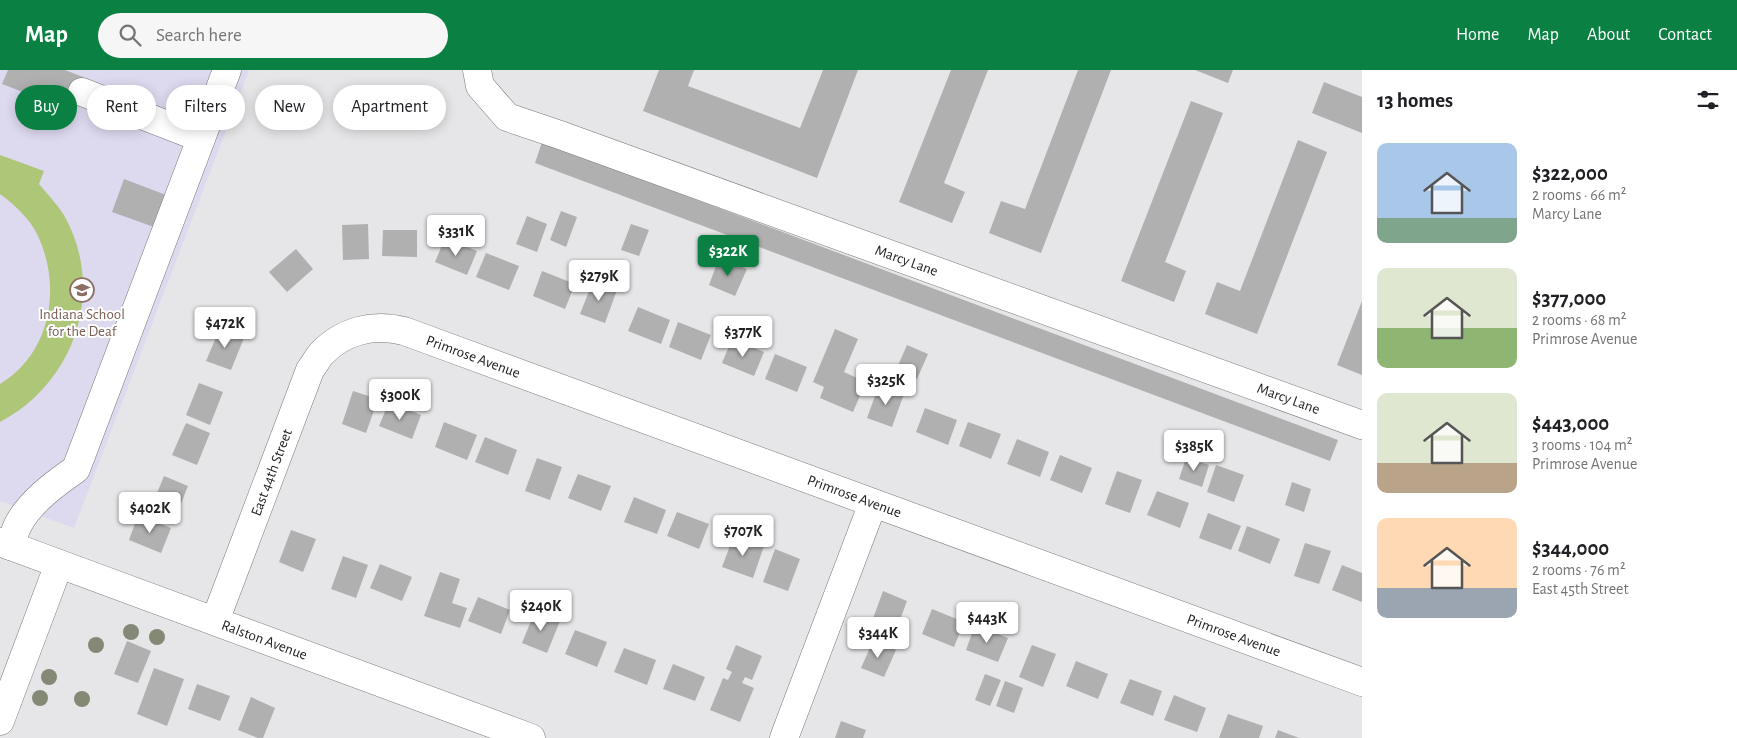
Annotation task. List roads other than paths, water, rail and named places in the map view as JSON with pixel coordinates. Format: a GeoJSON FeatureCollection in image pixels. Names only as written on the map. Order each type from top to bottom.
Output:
{"type":"FeatureCollection","features":[{"type":"Feature","properties":{"kind":"street"},"geometry":{"type":"LineString","coordinates":[[5,544],[36,502],[55,484],[76,469],[227,70]]}},
{"type":"Feature","properties":{"kind":"street","name":"Marcy Lane"},"geometry":{"type":"LineString","coordinates":[[477,70],[480,86],[507,117],[1362,425]]}},
{"type":"Feature","properties":{"kind":"street"},"geometry":{"type":"LineString","coordinates":[[82,92],[201,138]]}},
{"type":"Feature","properties":{"kind":"street","name":"Primrose Avenue"},"geometry":{"type":"LineString","coordinates":[[345,337],[353,332],[372,328],[393,328],[404,331],[1362,682]]}},
{"type":"Feature","properties":{"kind":"street","name":"East 44th Street"},"geometry":{"type":"LineString","coordinates":[[215,621],[310,370],[321,354],[345,337]]}},
{"type":"Feature","properties":{"kind":"street"},"geometry":{"type":"LineString","coordinates":[[784,738],[873,503]]}},
{"type":"Feature","properties":{"kind":"street","name":"Ralston Avenue"},"geometry":{"type":"LineString","coordinates":[[5,544],[531,738]]}},
{"type":"Feature","properties":{"kind":"street"},"geometry":{"type":"LineString","coordinates":[[0,720],[59,564]]}},
{"type":"Feature","properties":{"kind":"place","name":"Indiana School for the Deaf"},"geometry":{"type":"Point","coordinates":[82,290]}}]}
